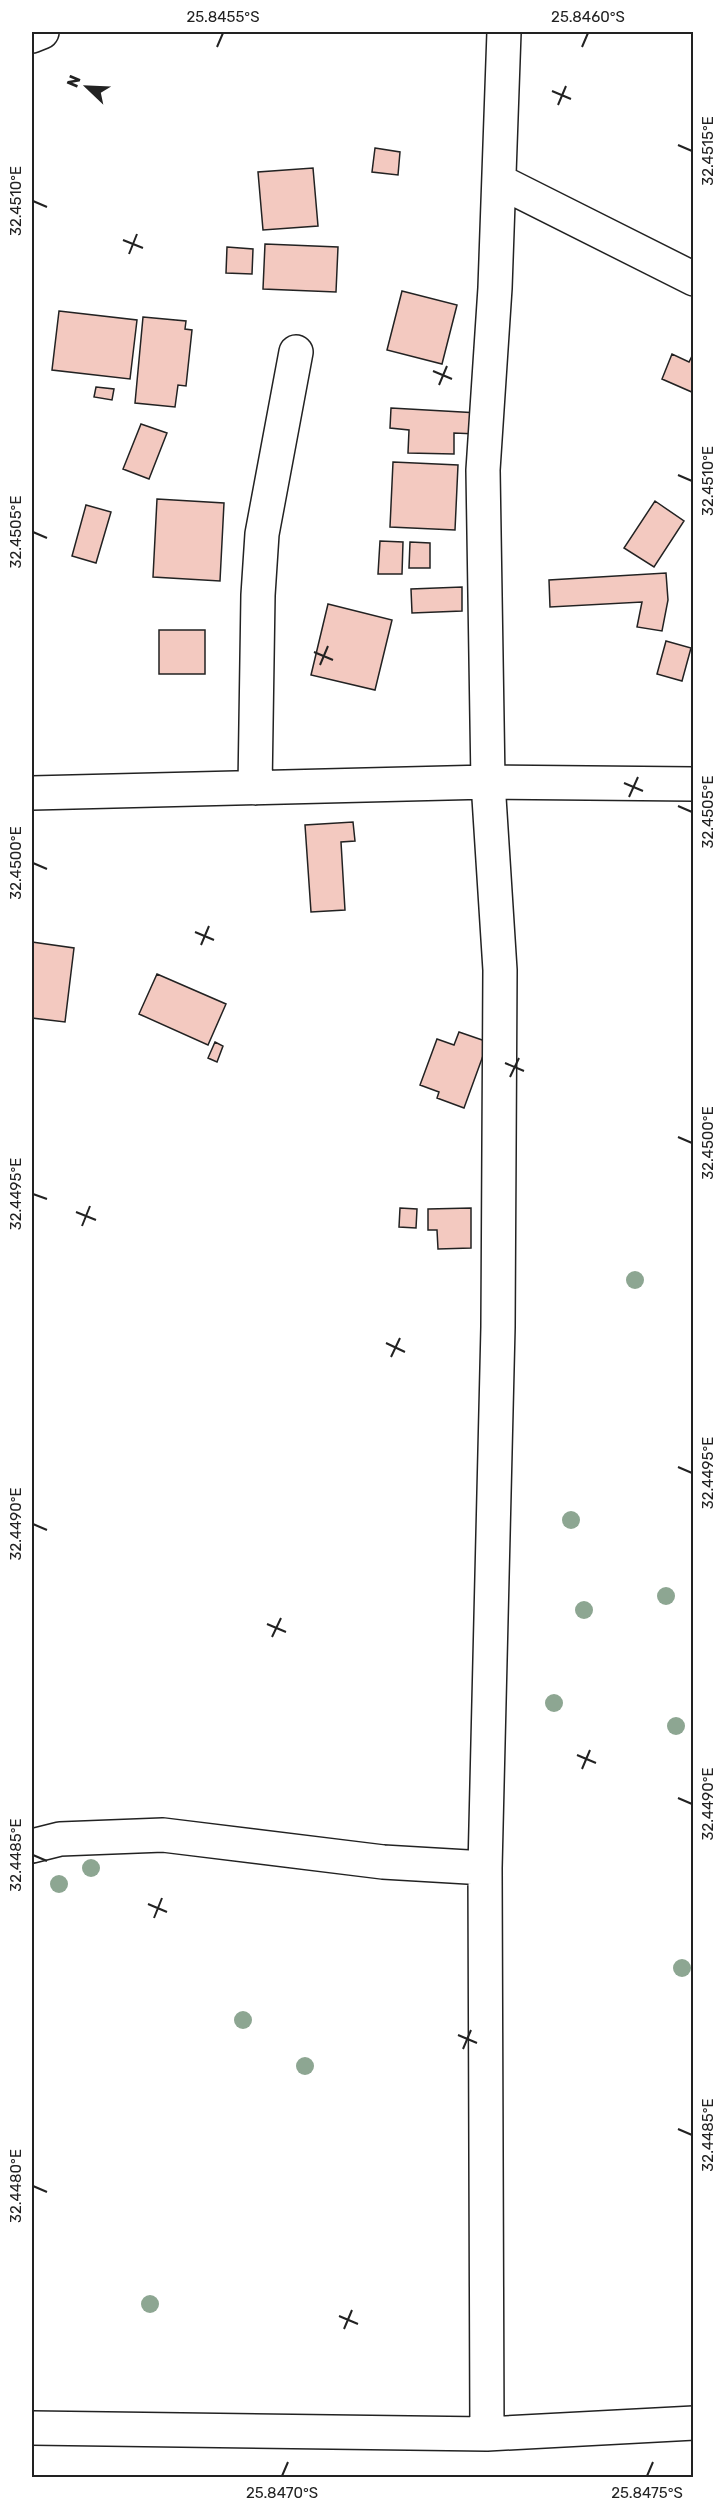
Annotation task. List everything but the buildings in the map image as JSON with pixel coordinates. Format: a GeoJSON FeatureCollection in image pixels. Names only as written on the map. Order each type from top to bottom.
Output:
{"type":"FeatureCollection","features":[{"type":"Feature","properties":{"kind":"street"},"geometry":{"type":"LineString","coordinates":[[32,36],[42,32]]}},
{"type":"Feature","properties":{"kind":"street"},"geometry":{"type":"LineString","coordinates":[[487,2434],[485,1868],[498,1327],[500,970],[489,782],[483,470],[495,288],[504,32]]}},
{"type":"Feature","properties":{"kind":"street"},"geometry":{"type":"LineString","coordinates":[[499,181],[693,279]]}},
{"type":"Feature","properties":{"kind":"street"},"geometry":{"type":"LineString","coordinates":[[255,788],[258,595],[262,534],[296,352]]}},
{"type":"Feature","properties":{"kind":"street"},"geometry":{"type":"LineString","coordinates":[[32,793],[489,782],[693,784]]}},
{"type":"Feature","properties":{"kind":"street"},"geometry":{"type":"LineString","coordinates":[[32,1846],[60,1839],[163,1835],[383,1862],[485,1868]]}},
{"type":"Feature","properties":{"kind":"street"},"geometry":{"type":"LineString","coordinates":[[32,2428],[487,2434],[693,2423]]}}]}
